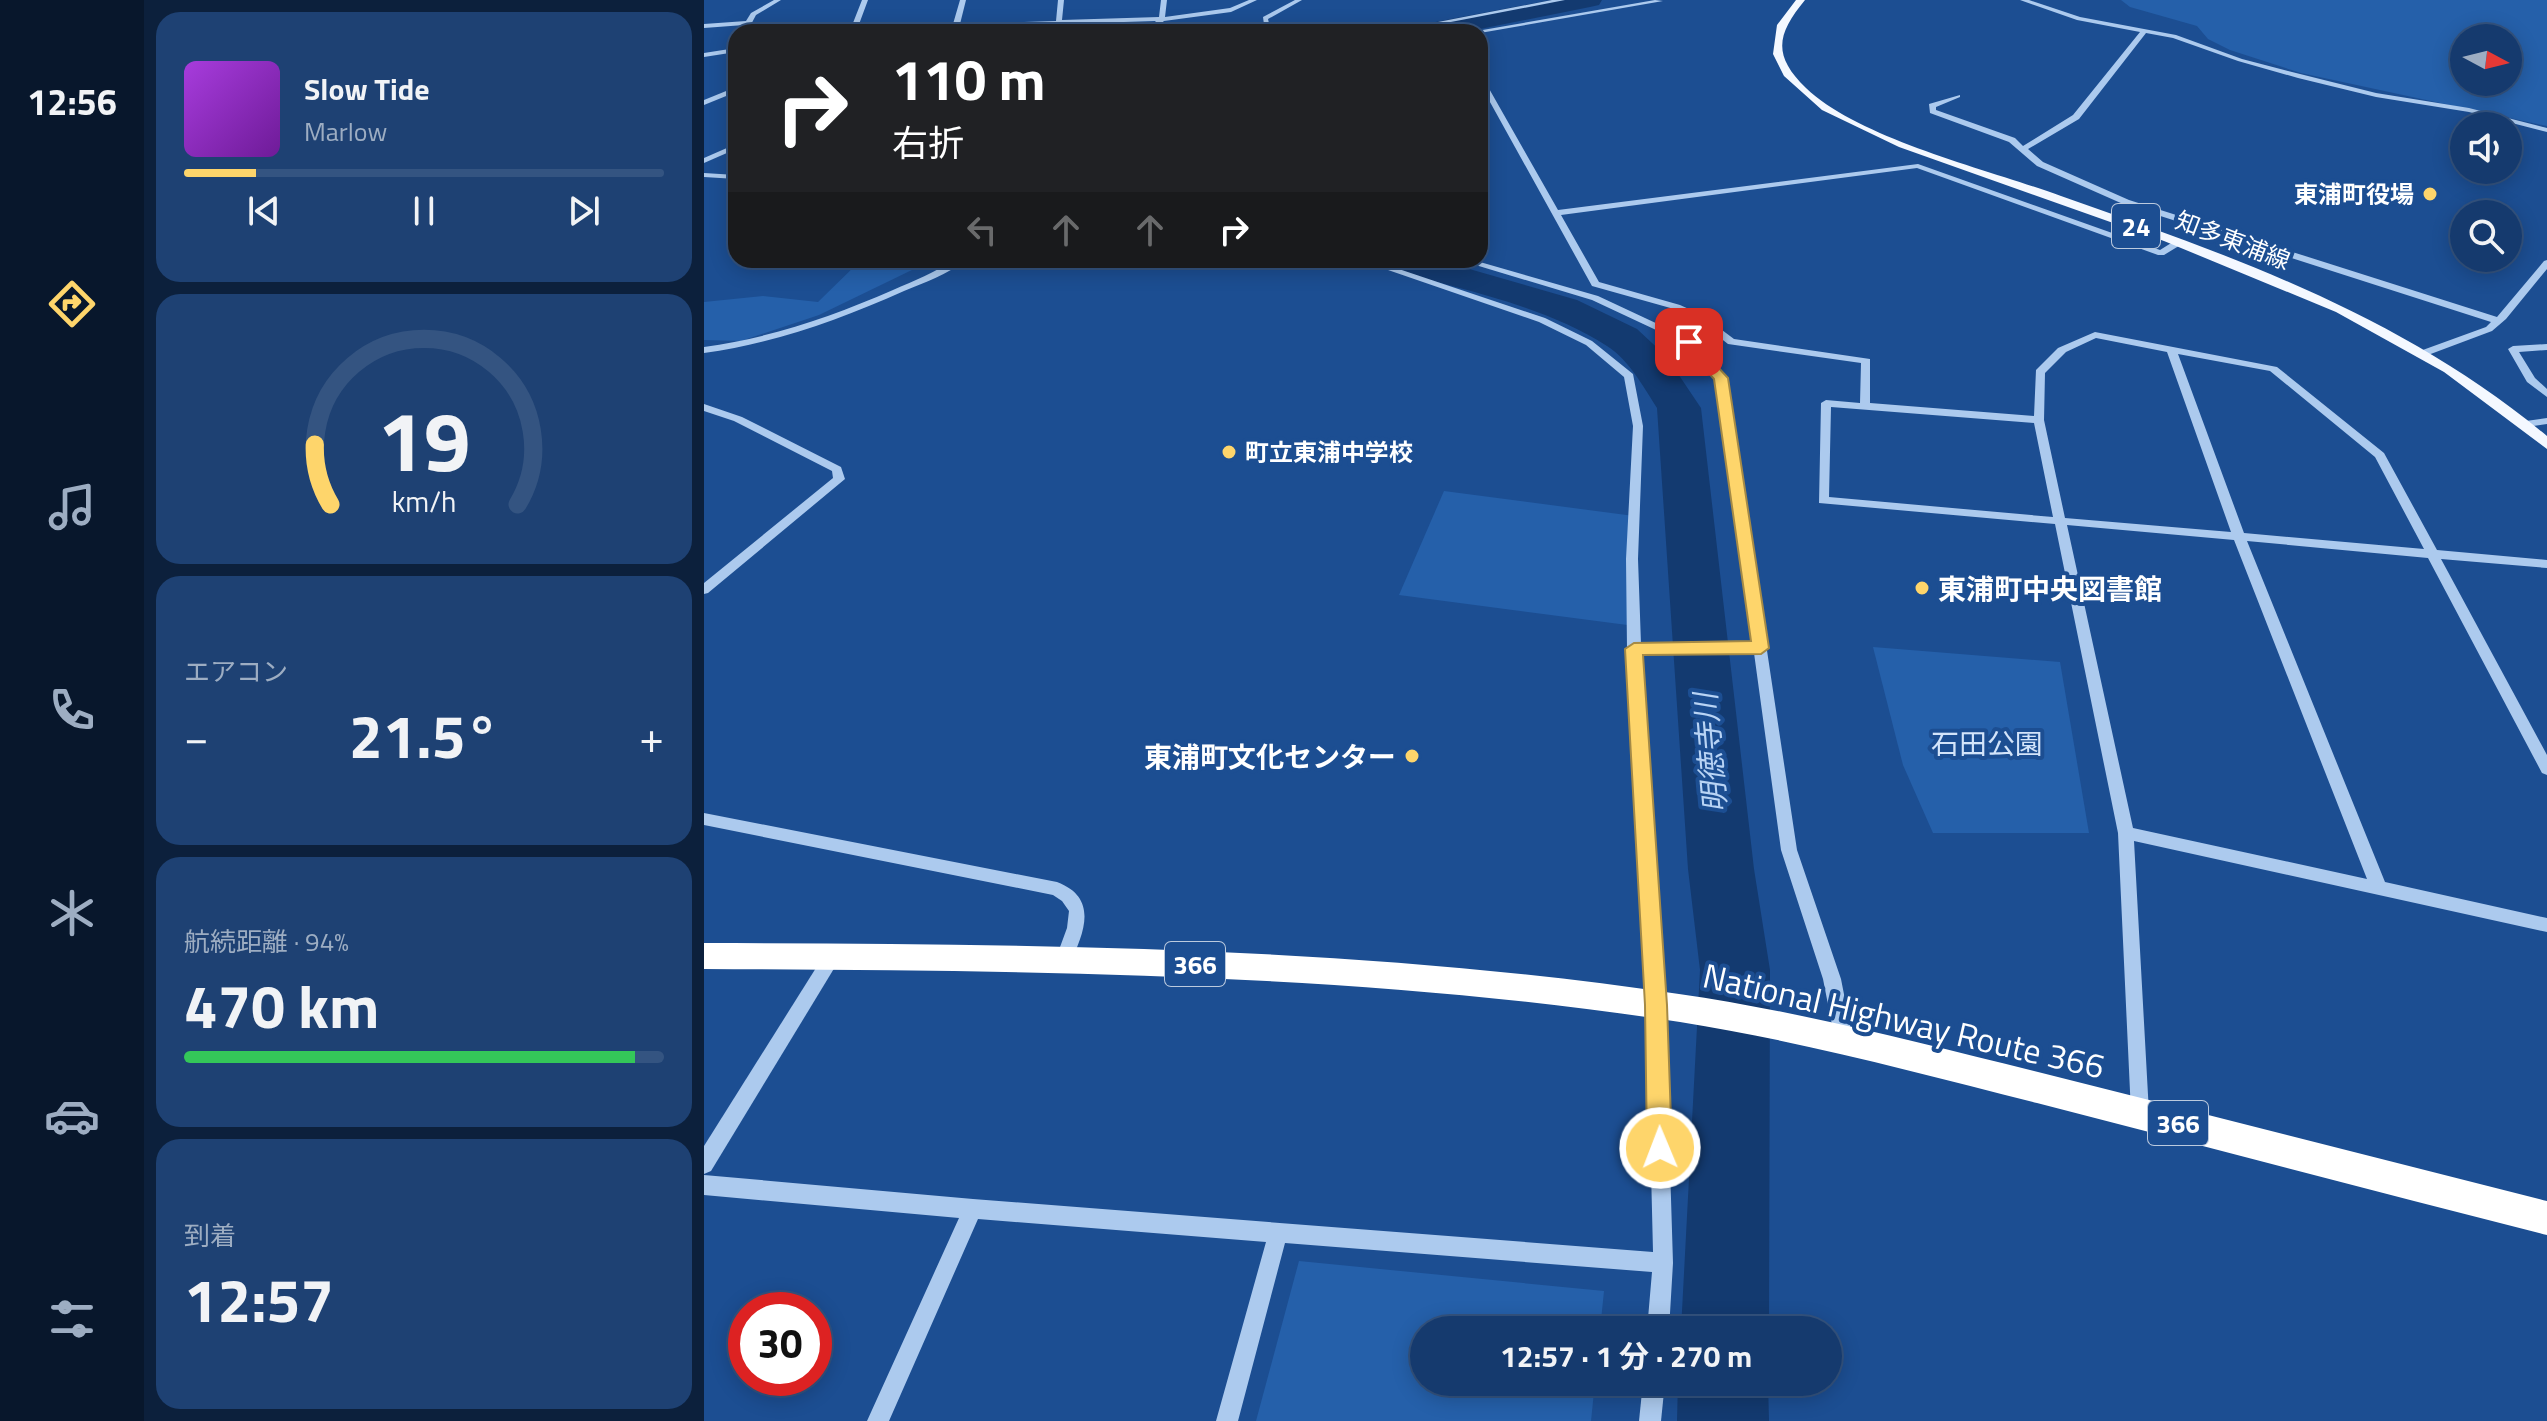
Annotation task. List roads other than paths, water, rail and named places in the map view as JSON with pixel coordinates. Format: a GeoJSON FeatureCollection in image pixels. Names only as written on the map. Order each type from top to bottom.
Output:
{"type":"FeatureCollection","features":[{"type":"Feature","properties":{"kind":"highway","name":"National Highway Route 366"},"geometry":{"type":"LineString","coordinates":[[704,956],[1064,958],[1488,984],[1670,1007],[1807,1031],[2547,1218]]}},
{"type":"Feature","properties":{"kind":"main road","name":"知多東浦線"},"geometry":{"type":"LineString","coordinates":[[1801,0],[1779,25],[1776,55],[1787,74],[1842,118],[1936,157],[2179,242],[2331,303],[2424,353],[2477,387],[2547,444]]}},
{"type":"Feature","properties":{"kind":"street"},"geometry":{"type":"LineString","coordinates":[[733,24],[748,23],[753,14],[778,0]]}},
{"type":"Feature","properties":{"kind":"street"},"geometry":{"type":"LineString","coordinates":[[854,24],[865,0]]}},
{"type":"Feature","properties":{"kind":"street"},"geometry":{"type":"LineString","coordinates":[[957,24],[963,0]]}},
{"type":"Feature","properties":{"kind":"street"},"geometry":{"type":"LineString","coordinates":[[1056,24],[1061,0]]}},
{"type":"Feature","properties":{"kind":"street"},"geometry":{"type":"LineString","coordinates":[[1156,24],[1162,19],[1164,0]]}},
{"type":"Feature","properties":{"kind":"street"},"geometry":{"type":"LineString","coordinates":[[1008,24],[1162,19],[1231,10],[1254,0]]}},
{"type":"Feature","properties":{"kind":"street"},"geometry":{"type":"LineString","coordinates":[[1266,24],[1265,18],[1299,0]]}},
{"type":"Feature","properties":{"kind":"street"},"geometry":{"type":"LineString","coordinates":[[1432,24],[1562,0]]}},
{"type":"Feature","properties":{"kind":"street"},"geometry":{"type":"LineString","coordinates":[[2023,0],[2079,19],[2145,30],[2330,84],[2469,110],[2547,130]]}},
{"type":"Feature","properties":{"kind":"street"},"geometry":{"type":"LineString","coordinates":[[1488,30],[1662,1]]}},
{"type":"Feature","properties":{"kind":"street"},"geometry":{"type":"LineString","coordinates":[[1488,36],[1606,16],[1662,1]]}},
{"type":"Feature","properties":{"kind":"street"},"geometry":{"type":"LineString","coordinates":[[704,26],[728,24]]}},
{"type":"Feature","properties":{"kind":"street"},"geometry":{"type":"LineString","coordinates":[[2023,149],[2076,117],[2145,30]]}},
{"type":"Feature","properties":{"kind":"street"},"geometry":{"type":"LineString","coordinates":[[704,55],[728,51]]}},
{"type":"Feature","properties":{"kind":"street"},"geometry":{"type":"LineString","coordinates":[[704,103],[728,92]]}},
{"type":"Feature","properties":{"kind":"street"},"geometry":{"type":"LineString","coordinates":[[1488,92],[1595,284],[1677,307],[1699,317],[1731,342],[1866,361],[1865,407]]}},
{"type":"Feature","properties":{"kind":"street"},"geometry":{"type":"LineString","coordinates":[[1958,96],[1932,106],[1933,111],[2012,140],[2040,164],[2126,202],[2498,321]]}},
{"type":"Feature","properties":{"kind":"street"},"geometry":{"type":"LineString","coordinates":[[705,159],[728,149]]}},
{"type":"Feature","properties":{"kind":"street"},"geometry":{"type":"LineString","coordinates":[[1556,213],[1918,166],[2161,253],[2179,242]]}},
{"type":"Feature","properties":{"kind":"street"},"geometry":{"type":"LineString","coordinates":[[704,175],[728,176]]}},
{"type":"Feature","properties":{"kind":"street"},"geometry":{"type":"LineString","coordinates":[[2424,353],[2489,329],[2547,263]]}},
{"type":"Feature","properties":{"kind":"street"},"geometry":{"type":"LineString","coordinates":[[1488,267],[1595,298],[1689,342],[1721,378],[1789,850],[1832,979],[1844,1040]]}},
{"type":"Feature","properties":{"kind":"street"},"geometry":{"type":"LineString","coordinates":[[704,350],[739,346],[818,326],[945,268]]}},
{"type":"Feature","properties":{"kind":"street"},"geometry":{"type":"LineString","coordinates":[[1387,268],[1542,320],[1589,343],[1629,376],[1638,426],[1632,559],[1634,649],[1670,1007],[1659,1316]]}},
{"type":"Feature","properties":{"kind":"street"},"geometry":{"type":"LineString","coordinates":[[2140,1113],[2126,833],[2039,420],[2040,372],[2062,350],[2095,335],[2273,369],[2380,455],[2547,769]]}},
{"type":"Feature","properties":{"kind":"street"},"geometry":{"type":"LineString","coordinates":[[2547,347],[2513,349],[2531,380],[2547,394]]}},
{"type":"Feature","properties":{"kind":"street"},"geometry":{"type":"LineString","coordinates":[[2172,351],[2239,537],[2378,886]]}},
{"type":"Feature","properties":{"kind":"street"},"geometry":{"type":"LineString","coordinates":[[2039,420],[1826,403],[1823,500],[2547,564]]}},
{"type":"Feature","properties":{"kind":"street"},"geometry":{"type":"LineString","coordinates":[[704,407],[738,419],[837,469],[839,479],[704,590]]}},
{"type":"Feature","properties":{"kind":"street"},"geometry":{"type":"LineString","coordinates":[[2526,424],[2547,421]]}},
{"type":"Feature","properties":{"kind":"street"},"geometry":{"type":"LineString","coordinates":[[1634,649],[1761,648]]}},
{"type":"Feature","properties":{"kind":"street"},"geometry":{"type":"LineString","coordinates":[[704,819],[1057,889],[1072,897],[1078,908],[1077,922],[1064,958]]}},
{"type":"Feature","properties":{"kind":"street"},"geometry":{"type":"LineString","coordinates":[[2126,833],[2547,925]]}},
{"type":"Feature","properties":{"kind":"street"},"geometry":{"type":"LineString","coordinates":[[704,1164],[832,957]]}},
{"type":"Feature","properties":{"kind":"street"},"geometry":{"type":"LineString","coordinates":[[704,1185],[1663,1263]]}},
{"type":"Feature","properties":{"kind":"street"},"geometry":{"type":"LineString","coordinates":[[878,1421],[973,1209]]}},
{"type":"Feature","properties":{"kind":"street"},"geometry":{"type":"LineString","coordinates":[[1227,1421],[1278,1233]]}},
{"type":"Feature","properties":{"kind":"street"},"geometry":{"type":"LineString","coordinates":[[1650,1421],[1653,1396]]}},
{"type":"Feature","properties":{"kind":"waterway","name":"明徳寺川"},"geometry":{"type":"LineString","coordinates":[[1466,24],[1590,0]]}},
{"type":"Feature","properties":{"kind":"waterway","name":"明徳寺川"},"geometry":{"type":"LineString","coordinates":[[1426,268],[1563,308],[1623,338],[1651,365],[1679,408],[1721,869],[1735,970],[1725,1316]]}},
{"type":"Feature","properties":{"kind":"waterway","name":"明徳寺川"},"geometry":{"type":"LineString","coordinates":[[1723,1396],[1723,1421]]}},
{"type":"Feature","properties":{"kind":"place","name":"東浦町役場"},"geometry":{"type":"Point","coordinates":[2430,194]}},
{"type":"Feature","properties":{"kind":"place","name":"町立東浦中学校"},"geometry":{"type":"Point","coordinates":[1229,452]}},
{"type":"Feature","properties":{"kind":"place","name":"東浦町中央図書館"},"geometry":{"type":"Point","coordinates":[1922,588]}},
{"type":"Feature","properties":{"kind":"place","name":"東浦町文化センター"},"geometry":{"type":"Point","coordinates":[1412,756]}},
{"type":"Feature","properties":{"kind":"park label","name":"石田公園"},"geometry":{"type":"Point","coordinates":[1987,743]}}]}
